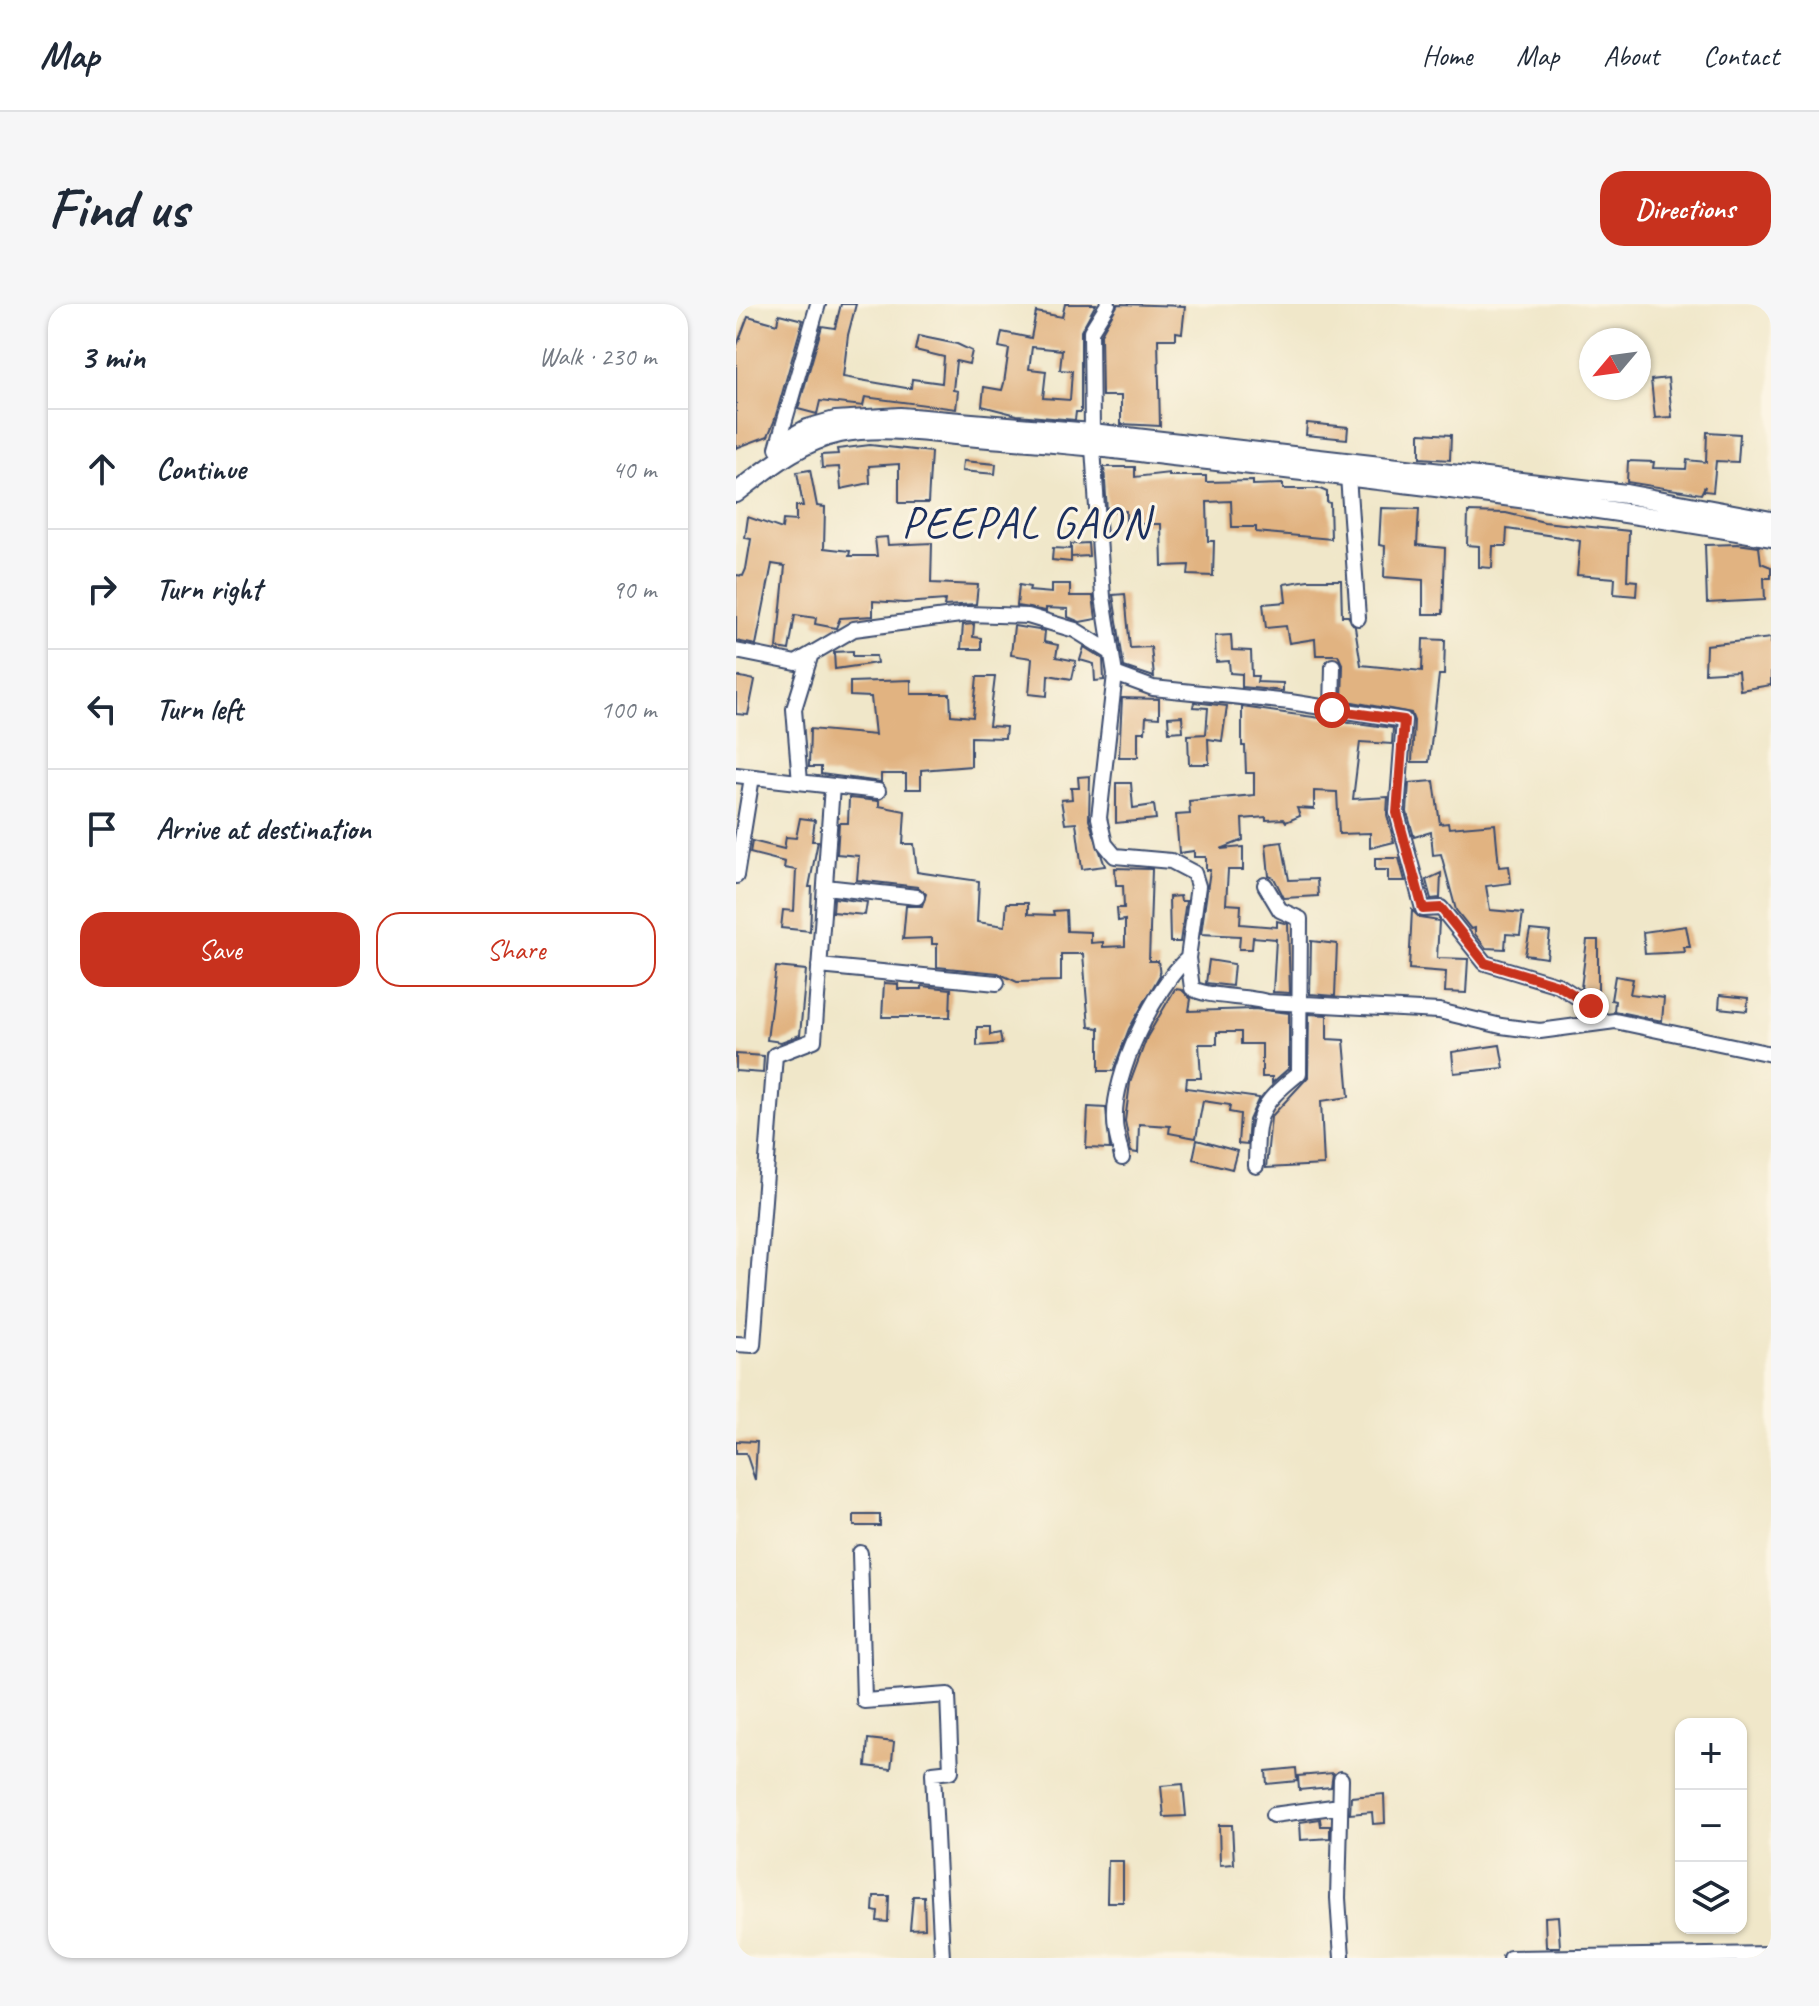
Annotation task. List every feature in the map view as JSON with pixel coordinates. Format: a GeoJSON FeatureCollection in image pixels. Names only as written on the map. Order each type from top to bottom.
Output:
{"type":"FeatureCollection","features":[{"type":"Feature","properties":{"kind":"main road"},"geometry":{"type":"LineString","coordinates":[[736,493],[807,429],[868,417],[1626,494],[1771,521]]}},
{"type":"Feature","properties":{"kind":"main road"},"geometry":{"type":"LineString","coordinates":[[1092,440],[1625,511],[1771,537]]}},
{"type":"Feature","properties":{"kind":"main road"},"geometry":{"type":"LineString","coordinates":[[736,478],[780,453]]}},
{"type":"Feature","properties":{"kind":"street"},"geometry":{"type":"LineString","coordinates":[[780,453],[818,304]]}},
{"type":"Feature","properties":{"kind":"street"},"geometry":{"type":"LineString","coordinates":[[1108,304],[1091,331],[1092,440],[1103,597],[1115,674],[1099,818],[1105,844],[1115,856],[1171,861],[1194,873],[1198,886],[1188,958],[1192,988],[1198,992],[1300,1004],[1439,1011],[1501,1026],[1540,1031],[1603,1022],[1653,1026],[1771,1054]]}},
{"type":"Feature","properties":{"kind":"street"},"geometry":{"type":"LineString","coordinates":[[1348,476],[1358,618]]}},
{"type":"Feature","properties":{"kind":"street"},"geometry":{"type":"LineString","coordinates":[[736,651],[796,663],[854,629],[968,614],[1028,616],[1075,630],[1112,653]]}},
{"type":"Feature","properties":{"kind":"street"},"geometry":{"type":"LineString","coordinates":[[800,782],[794,709],[810,657]]}},
{"type":"Feature","properties":{"kind":"street"},"geometry":{"type":"LineString","coordinates":[[1332,710],[1333,666]]}},
{"type":"Feature","properties":{"kind":"street"},"geometry":{"type":"LineString","coordinates":[[1115,674],[1153,688],[1404,720],[1397,813],[1423,909],[1441,908],[1485,963],[1558,985],[1591,1006],[1603,1022]]}},
{"type":"Feature","properties":{"kind":"street"},"geometry":{"type":"LineString","coordinates":[[736,775],[878,791]]}},
{"type":"Feature","properties":{"kind":"street"},"geometry":{"type":"LineString","coordinates":[[736,876],[752,777]]}},
{"type":"Feature","properties":{"kind":"street"},"geometry":{"type":"LineString","coordinates":[[736,1344],[753,1345],[775,1055],[814,1040],[832,786]]}},
{"type":"Feature","properties":{"kind":"street"},"geometry":{"type":"LineString","coordinates":[[1256,1166],[1257,1121],[1270,1096],[1299,1073],[1300,919],[1280,910],[1265,885]]}},
{"type":"Feature","properties":{"kind":"street"},"geometry":{"type":"LineString","coordinates":[[825,887],[917,897]]}},
{"type":"Feature","properties":{"kind":"street"},"geometry":{"type":"LineString","coordinates":[[1122,1158],[1114,1119],[1122,1080],[1163,988],[1172,972],[1188,958]]}},
{"type":"Feature","properties":{"kind":"street"},"geometry":{"type":"LineString","coordinates":[[819,966],[997,983]]}},
{"type":"Feature","properties":{"kind":"street"},"geometry":{"type":"LineString","coordinates":[[860,1553],[864,1701],[948,1695],[951,1771],[933,1773],[942,1958]]}},
{"type":"Feature","properties":{"kind":"street"},"geometry":{"type":"LineString","coordinates":[[1341,1779],[1338,1898],[1342,1958]]}},
{"type":"Feature","properties":{"kind":"street"},"geometry":{"type":"LineString","coordinates":[[1273,1815],[1340,1806]]}},
{"type":"Feature","properties":{"kind":"street"},"geometry":{"type":"LineString","coordinates":[[1510,1958],[1771,1954]]}},
{"type":"Feature","properties":{"kind":"building"},"geometry":{"type":"Polygon","coordinates":[[[841,304],[856,304],[848,335],[843,377],[906,388],[911,388],[912,379],[942,383],[944,357],[915,350],[918,336],[957,344],[972,351],[969,364],[956,361],[953,390],[958,391],[956,409],[865,397],[863,406],[820,401],[817,414],[798,409],[822,326],[835,328],[841,304]]]}},
{"type":"Feature","properties":{"kind":"building"},"geometry":{"type":"Polygon","coordinates":[[[1065,304],[1096,304],[1081,331],[1081,412],[1076,412],[1075,420],[1017,415],[982,406],[984,387],[1002,390],[1004,383],[1009,349],[999,347],[1002,332],[1031,338],[1036,312],[1062,317],[1065,304]],[[1032,347],[1029,369],[1046,371],[1043,398],[1070,400],[1072,371],[1060,370],[1062,350],[1032,347]]]}},
{"type":"Feature","properties":{"kind":"building"},"geometry":{"type":"Polygon","coordinates":[[[1118,304],[1185,306],[1182,333],[1176,332],[1176,339],[1158,339],[1160,426],[1121,424],[1121,396],[1102,396],[1101,334],[1118,304]]]}},
{"type":"Feature","properties":{"kind":"building"},"geometry":{"type":"Polygon","coordinates":[[[779,314],[803,320],[774,422],[768,436],[736,448],[736,348],[748,316],[777,324],[779,314]]]}},
{"type":"Feature","properties":{"kind":"building"},"geometry":{"type":"Polygon","coordinates":[[[1668,378],[1672,417],[1655,418],[1651,380],[1668,378]]]}},
{"type":"Feature","properties":{"kind":"building"},"geometry":{"type":"Polygon","coordinates":[[[1307,423],[1348,427],[1347,439],[1306,435],[1307,423]]]}},
{"type":"Feature","properties":{"kind":"building"},"geometry":{"type":"Polygon","coordinates":[[[1707,432],[1740,434],[1738,462],[1716,461],[1713,492],[1704,491],[1705,486],[1701,494],[1627,482],[1628,461],[1654,462],[1653,468],[1686,469],[1687,460],[1706,462],[1707,432]]]}},
{"type":"Feature","properties":{"kind":"building"},"geometry":{"type":"Polygon","coordinates":[[[1420,433],[1451,435],[1450,460],[1420,458],[1420,433]]]}},
{"type":"Feature","properties":{"kind":"building"},"geometry":{"type":"Polygon","coordinates":[[[870,445],[931,452],[928,503],[899,503],[899,464],[869,466],[870,483],[841,489],[839,467],[822,468],[821,455],[838,454],[837,449],[870,445]]]}},
{"type":"Feature","properties":{"kind":"building"},"geometry":{"type":"Polygon","coordinates":[[[963,461],[996,464],[995,474],[962,471],[963,461]]]}},
{"type":"Feature","properties":{"kind":"building"},"geometry":{"type":"Polygon","coordinates":[[[1104,467],[1135,467],[1135,477],[1169,473],[1169,476],[1206,476],[1206,482],[1253,481],[1253,485],[1283,484],[1283,489],[1320,489],[1327,492],[1327,502],[1330,503],[1331,539],[1256,532],[1256,527],[1232,527],[1231,501],[1207,502],[1208,541],[1214,541],[1213,576],[1188,575],[1189,565],[1162,566],[1161,524],[1126,524],[1126,511],[1107,511],[1104,467]]]}},
{"type":"Feature","properties":{"kind":"building"},"geometry":{"type":"Polygon","coordinates":[[[810,470],[817,506],[825,507],[824,548],[850,551],[849,556],[877,556],[875,538],[887,537],[888,545],[932,543],[931,583],[978,585],[976,604],[944,606],[945,600],[904,603],[873,601],[873,616],[840,618],[836,628],[815,624],[816,618],[795,615],[789,650],[777,648],[785,566],[772,564],[756,645],[736,641],[736,575],[743,576],[746,569],[751,539],[745,538],[748,517],[782,529],[783,520],[796,521],[796,506],[803,506],[797,472],[810,470]]]}},
{"type":"Feature","properties":{"kind":"building"},"geometry":{"type":"Polygon","coordinates":[[[1381,508],[1419,509],[1417,545],[1445,548],[1443,614],[1423,614],[1423,580],[1384,577],[1385,546],[1379,545],[1381,508]]]}},
{"type":"Feature","properties":{"kind":"building"},"geometry":{"type":"Polygon","coordinates":[[[1468,512],[1506,513],[1544,522],[1629,531],[1627,580],[1637,581],[1636,596],[1614,594],[1615,578],[1577,575],[1580,541],[1561,537],[1507,529],[1506,546],[1493,546],[1492,568],[1479,567],[1479,546],[1467,545],[1468,512]]]}},
{"type":"Feature","properties":{"kind":"building"},"geometry":{"type":"Polygon","coordinates":[[[1088,543],[1089,556],[1071,557],[1071,562],[1052,560],[1053,548],[1071,549],[1071,544],[1088,543]]]}},
{"type":"Feature","properties":{"kind":"building"},"geometry":{"type":"Polygon","coordinates":[[[1705,545],[1759,547],[1761,563],[1771,567],[1771,578],[1764,578],[1765,600],[1707,603],[1705,545]]]}},
{"type":"Feature","properties":{"kind":"building"},"geometry":{"type":"Polygon","coordinates":[[[1341,580],[1342,616],[1348,616],[1355,627],[1361,665],[1422,671],[1423,639],[1445,640],[1444,675],[1439,675],[1429,762],[1412,762],[1414,721],[1411,713],[1342,700],[1343,666],[1338,655],[1316,655],[1315,639],[1289,643],[1286,626],[1266,628],[1263,604],[1286,602],[1284,584],[1341,580]]]}},
{"type":"Feature","properties":{"kind":"building"},"geometry":{"type":"Polygon","coordinates":[[[1052,584],[1070,584],[1070,596],[1093,596],[1096,619],[1080,622],[1068,617],[1068,609],[1046,608],[1046,611],[1017,606],[1019,585],[1030,587],[1029,591],[1052,593],[1052,584]]]}},
{"type":"Feature","properties":{"kind":"building"},"geometry":{"type":"Polygon","coordinates":[[[1125,594],[1130,648],[1151,647],[1154,677],[1124,667],[1113,595],[1125,594]]]}},
{"type":"Feature","properties":{"kind":"building"},"geometry":{"type":"Polygon","coordinates":[[[974,624],[973,637],[981,638],[981,649],[961,649],[963,625],[974,624]]]}},
{"type":"Feature","properties":{"kind":"building"},"geometry":{"type":"Polygon","coordinates":[[[1014,626],[1045,631],[1044,642],[1058,645],[1056,657],[1076,661],[1072,679],[1048,675],[1047,696],[1029,694],[1032,658],[1011,655],[1014,626]]]}},
{"type":"Feature","properties":{"kind":"building"},"geometry":{"type":"Polygon","coordinates":[[[1231,635],[1232,650],[1251,651],[1252,676],[1258,676],[1257,682],[1283,683],[1283,691],[1242,687],[1242,674],[1230,673],[1229,661],[1216,662],[1215,636],[1231,635]]]}},
{"type":"Feature","properties":{"kind":"building"},"geometry":{"type":"Polygon","coordinates":[[[1771,638],[1771,685],[1740,690],[1738,671],[1705,673],[1706,645],[1771,638]]]}},
{"type":"Feature","properties":{"kind":"building"},"geometry":{"type":"Polygon","coordinates":[[[1084,647],[1103,659],[1104,680],[1095,681],[1094,664],[1080,660],[1084,647]]]}},
{"type":"Feature","properties":{"kind":"building"},"geometry":{"type":"Polygon","coordinates":[[[853,651],[853,656],[876,656],[877,663],[835,669],[834,652],[853,651]]]}},
{"type":"Feature","properties":{"kind":"building"},"geometry":{"type":"Polygon","coordinates":[[[736,676],[755,680],[748,715],[736,714],[736,676]]]}},
{"type":"Feature","properties":{"kind":"building"},"geometry":{"type":"Polygon","coordinates":[[[977,677],[995,677],[989,726],[1006,727],[1005,738],[971,737],[971,766],[921,770],[921,789],[906,789],[906,774],[881,774],[881,782],[821,774],[821,767],[809,767],[810,729],[875,735],[871,697],[850,696],[850,682],[911,680],[911,694],[950,694],[951,715],[973,717],[977,677]]]}},
{"type":"Feature","properties":{"kind":"building"},"geometry":{"type":"Polygon","coordinates":[[[1122,698],[1159,699],[1159,718],[1146,717],[1145,732],[1138,732],[1138,757],[1119,757],[1122,698]]]}},
{"type":"Feature","properties":{"kind":"building"},"geometry":{"type":"Polygon","coordinates":[[[1194,702],[1227,706],[1222,741],[1208,739],[1209,764],[1189,764],[1188,735],[1206,734],[1208,708],[1193,707],[1194,702]]]}},
{"type":"Feature","properties":{"kind":"building"},"geometry":{"type":"Polygon","coordinates":[[[1242,707],[1393,728],[1392,744],[1360,742],[1353,799],[1388,797],[1387,815],[1394,842],[1370,848],[1370,833],[1339,834],[1337,792],[1314,791],[1314,809],[1297,808],[1300,816],[1286,822],[1284,819],[1266,820],[1266,817],[1242,819],[1243,840],[1221,849],[1243,847],[1243,870],[1228,870],[1226,904],[1241,905],[1240,924],[1277,927],[1277,921],[1288,924],[1290,993],[1273,992],[1276,939],[1253,937],[1252,949],[1239,949],[1240,936],[1201,934],[1210,870],[1206,870],[1206,857],[1194,857],[1194,851],[1179,853],[1176,815],[1190,814],[1189,801],[1254,795],[1254,773],[1246,773],[1245,746],[1242,746],[1242,707]]]}},
{"type":"Feature","properties":{"kind":"building"},"geometry":{"type":"Polygon","coordinates":[[[1182,716],[1183,731],[1169,732],[1168,717],[1182,716]]]}},
{"type":"Feature","properties":{"kind":"building"},"geometry":{"type":"Polygon","coordinates":[[[1090,776],[1089,820],[1105,866],[1082,869],[1076,823],[1065,824],[1061,800],[1072,799],[1071,788],[1079,788],[1078,777],[1090,776]]]}},
{"type":"Feature","properties":{"kind":"building"},"geometry":{"type":"Polygon","coordinates":[[[1434,781],[1440,824],[1448,823],[1449,828],[1495,824],[1499,867],[1509,866],[1511,883],[1486,886],[1490,910],[1523,913],[1520,935],[1506,934],[1505,949],[1486,948],[1475,934],[1475,928],[1471,929],[1456,910],[1441,854],[1433,855],[1431,832],[1414,837],[1407,812],[1409,783],[1434,781]]]}},
{"type":"Feature","properties":{"kind":"building"},"geometry":{"type":"Polygon","coordinates":[[[1116,783],[1131,783],[1133,808],[1154,805],[1156,819],[1116,823],[1116,783]]]}},
{"type":"Feature","properties":{"kind":"building"},"geometry":{"type":"Polygon","coordinates":[[[849,798],[879,801],[879,806],[905,811],[903,844],[914,844],[917,872],[979,881],[977,922],[1005,926],[1007,903],[1028,903],[1028,914],[1054,915],[1053,911],[1066,910],[1067,931],[1091,932],[1091,943],[1103,942],[1103,947],[1125,946],[1125,920],[1118,921],[1117,908],[1124,908],[1123,885],[1116,885],[1115,868],[1152,869],[1149,961],[1158,961],[1160,975],[1129,1029],[1113,1071],[1099,1071],[1099,1028],[1089,1027],[1083,954],[1061,954],[1061,981],[1017,982],[998,973],[937,967],[937,944],[932,944],[932,938],[903,939],[906,906],[922,906],[926,894],[918,887],[857,880],[859,856],[837,854],[839,823],[848,823],[849,798]]]}},
{"type":"Feature","properties":{"kind":"building"},"geometry":{"type":"Polygon","coordinates":[[[800,818],[815,820],[812,841],[818,841],[809,887],[812,887],[810,931],[781,928],[783,910],[794,911],[796,870],[784,868],[785,862],[750,853],[752,841],[784,849],[786,837],[796,838],[800,818]]]}},
{"type":"Feature","properties":{"kind":"building"},"geometry":{"type":"Polygon","coordinates":[[[1282,842],[1289,880],[1317,879],[1318,896],[1284,898],[1274,878],[1269,876],[1266,844],[1282,842]]]}},
{"type":"Feature","properties":{"kind":"building"},"geometry":{"type":"Polygon","coordinates":[[[1375,858],[1399,858],[1405,881],[1388,881],[1388,870],[1375,870],[1375,858]]]}},
{"type":"Feature","properties":{"kind":"building"},"geometry":{"type":"Polygon","coordinates":[[[1441,873],[1440,898],[1431,899],[1426,880],[1441,873]]]}},
{"type":"Feature","properties":{"kind":"building"},"geometry":{"type":"Polygon","coordinates":[[[1180,896],[1181,901],[1186,901],[1180,942],[1170,942],[1169,897],[1180,896]]]}},
{"type":"Feature","properties":{"kind":"building"},"geometry":{"type":"Polygon","coordinates":[[[834,898],[867,902],[865,915],[833,912],[834,898]]]}},
{"type":"Feature","properties":{"kind":"building"},"geometry":{"type":"Polygon","coordinates":[[[1412,910],[1420,918],[1439,921],[1437,958],[1468,959],[1466,993],[1445,992],[1446,972],[1409,969],[1412,910]]]}},
{"type":"Feature","properties":{"kind":"building"},"geometry":{"type":"Polygon","coordinates":[[[1686,926],[1690,947],[1684,947],[1685,952],[1645,954],[1643,932],[1686,926]]]}},
{"type":"Feature","properties":{"kind":"building"},"geometry":{"type":"Polygon","coordinates":[[[1530,930],[1550,932],[1547,958],[1525,955],[1530,930]]]}},
{"type":"Feature","properties":{"kind":"building"},"geometry":{"type":"Polygon","coordinates":[[[1587,940],[1598,940],[1598,997],[1581,988],[1587,940]]]}},
{"type":"Feature","properties":{"kind":"building"},"geometry":{"type":"Polygon","coordinates":[[[1311,941],[1337,944],[1335,996],[1310,994],[1311,941]]]}},
{"type":"Feature","properties":{"kind":"building"},"geometry":{"type":"Polygon","coordinates":[[[1209,960],[1234,964],[1232,986],[1206,983],[1209,960]]]}},
{"type":"Feature","properties":{"kind":"building"},"geometry":{"type":"Polygon","coordinates":[[[776,967],[806,970],[800,1035],[781,1042],[767,1040],[776,967]]]}},
{"type":"Feature","properties":{"kind":"building"},"geometry":{"type":"Polygon","coordinates":[[[1615,976],[1633,979],[1630,994],[1664,998],[1662,1021],[1614,1011],[1615,1001],[1611,1000],[1615,976]]]}},
{"type":"Feature","properties":{"kind":"building"},"geometry":{"type":"Polygon","coordinates":[[[884,983],[898,984],[898,989],[922,989],[922,986],[951,989],[950,1017],[882,1017],[884,983]]]}},
{"type":"Feature","properties":{"kind":"building"},"geometry":{"type":"Polygon","coordinates":[[[1175,989],[1182,990],[1191,999],[1189,1011],[1254,1009],[1289,1013],[1289,1068],[1272,1083],[1272,1077],[1262,1077],[1262,1044],[1241,1044],[1241,1032],[1217,1032],[1217,1044],[1199,1044],[1201,1078],[1187,1078],[1186,1088],[1259,1098],[1249,1120],[1247,1145],[1238,1144],[1240,1114],[1229,1112],[1230,1105],[1203,1101],[1196,1138],[1169,1133],[1170,1126],[1139,1124],[1138,1153],[1131,1152],[1125,1121],[1130,1083],[1147,1037],[1175,989]]]}},
{"type":"Feature","properties":{"kind":"building"},"geometry":{"type":"Polygon","coordinates":[[[1720,995],[1748,998],[1747,1011],[1719,1008],[1720,995]]]}},
{"type":"Feature","properties":{"kind":"building"},"geometry":{"type":"Polygon","coordinates":[[[1309,1014],[1327,1015],[1327,1039],[1344,1040],[1349,1097],[1321,1101],[1324,1165],[1266,1168],[1271,1117],[1308,1077],[1309,1014]]]}},
{"type":"Feature","properties":{"kind":"building"},"geometry":{"type":"Polygon","coordinates":[[[977,1027],[990,1027],[990,1035],[1000,1033],[1002,1044],[977,1046],[977,1027]]]}},
{"type":"Feature","properties":{"kind":"building"},"geometry":{"type":"Polygon","coordinates":[[[1500,1045],[1504,1068],[1454,1073],[1452,1052],[1500,1045]]]}},
{"type":"Feature","properties":{"kind":"building"},"geometry":{"type":"Polygon","coordinates":[[[736,1054],[764,1056],[763,1073],[736,1071],[736,1054]]]}},
{"type":"Feature","properties":{"kind":"building"},"geometry":{"type":"Polygon","coordinates":[[[1088,1107],[1106,1108],[1110,1149],[1086,1148],[1088,1107]]]}},
{"type":"Feature","properties":{"kind":"building"},"geometry":{"type":"Polygon","coordinates":[[[1197,1140],[1237,1151],[1232,1169],[1193,1159],[1197,1140]]]}},
{"type":"Feature","properties":{"kind":"building"},"geometry":{"type":"Polygon","coordinates":[[[736,1441],[757,1442],[755,1480],[746,1453],[736,1453],[736,1441]]]}},
{"type":"Feature","properties":{"kind":"building"},"geometry":{"type":"Polygon","coordinates":[[[854,1515],[880,1515],[880,1526],[854,1526],[854,1515]]]}},
{"type":"Feature","properties":{"kind":"building"},"geometry":{"type":"Polygon","coordinates":[[[868,1739],[894,1742],[891,1769],[866,1766],[868,1739]]]}},
{"type":"Feature","properties":{"kind":"building"},"geometry":{"type":"Polygon","coordinates":[[[1296,1768],[1297,1781],[1267,1784],[1266,1771],[1296,1768]]]}},
{"type":"Feature","properties":{"kind":"building"},"geometry":{"type":"Polygon","coordinates":[[[1333,1773],[1331,1787],[1299,1790],[1298,1776],[1333,1773]]]}},
{"type":"Feature","properties":{"kind":"building"},"geometry":{"type":"Polygon","coordinates":[[[1183,1784],[1186,1816],[1164,1817],[1161,1786],[1183,1784]]]}},
{"type":"Feature","properties":{"kind":"building"},"geometry":{"type":"Polygon","coordinates":[[[1384,1794],[1385,1823],[1373,1824],[1372,1812],[1350,1814],[1351,1797],[1384,1794]]]}},
{"type":"Feature","properties":{"kind":"building"},"geometry":{"type":"Polygon","coordinates":[[[1320,1819],[1321,1826],[1330,1826],[1330,1838],[1301,1840],[1300,1822],[1320,1819]]]}},
{"type":"Feature","properties":{"kind":"building"},"geometry":{"type":"Polygon","coordinates":[[[1219,1825],[1232,1825],[1234,1864],[1220,1865],[1219,1825]]]}},
{"type":"Feature","properties":{"kind":"building"},"geometry":{"type":"Polygon","coordinates":[[[1108,1861],[1123,1861],[1123,1902],[1107,1902],[1108,1861]]]}},
{"type":"Feature","properties":{"kind":"building"},"geometry":{"type":"Polygon","coordinates":[[[874,1896],[889,1896],[888,1922],[877,1921],[878,1912],[873,1911],[874,1896]]]}},
{"type":"Feature","properties":{"kind":"building"},"geometry":{"type":"Polygon","coordinates":[[[913,1896],[924,1896],[925,1928],[910,1929],[913,1896]]]}},
{"type":"Feature","properties":{"kind":"building"},"geometry":{"type":"Polygon","coordinates":[[[1558,1916],[1560,1947],[1546,1947],[1545,1917],[1558,1916]]]}},
{"type":"Feature","properties":{"kind":"district","name":"PEEPAL GAON"},"geometry":{"type":"Point","coordinates":[1026,522]}},
{"type":"Feature","properties":{"kind":"route"},"geometry":{"type":"LineString","coordinates":[[1332,710],[1404,720],[1397,813],[1423,909],[1441,908],[1485,963],[1558,985],[1591,1006]]}}]}
